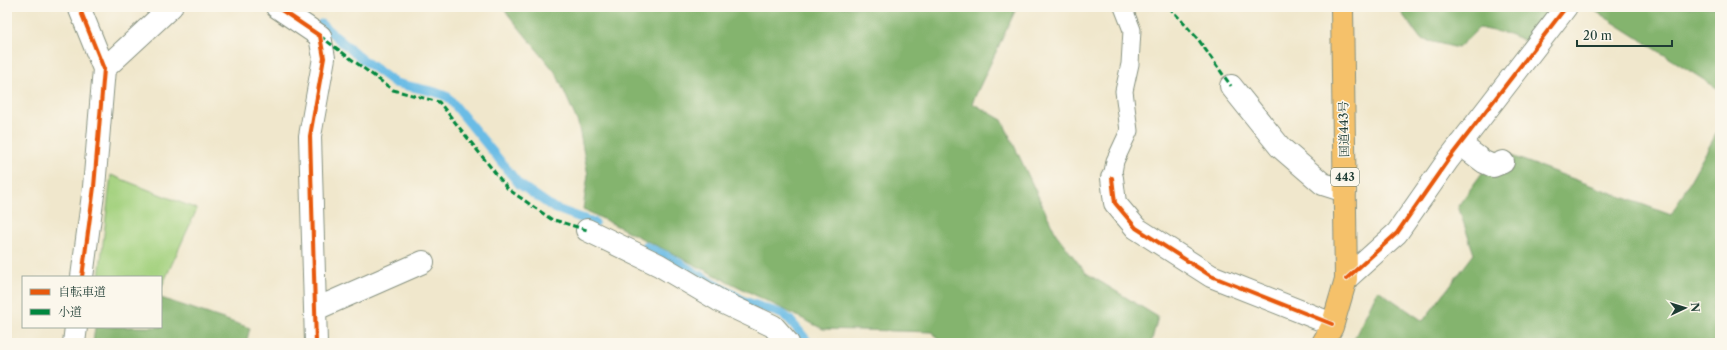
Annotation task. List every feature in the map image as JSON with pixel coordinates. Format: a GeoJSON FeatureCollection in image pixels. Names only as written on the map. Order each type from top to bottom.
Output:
{"type":"FeatureCollection","features":[{"type":"Feature","properties":{"kind":"highway","name":"国道443号"},"geometry":{"type":"LineString","coordinates":[[1323,343],[1332,324],[1346,280],[1342,7]]}},
{"type":"Feature","properties":{"kind":"street"},"geometry":{"type":"LineString","coordinates":[[79,7],[104,69],[94,187],[82,276]]}},
{"type":"Feature","properties":{"kind":"street"},"geometry":{"type":"LineString","coordinates":[[104,69],[171,7]]}},
{"type":"Feature","properties":{"kind":"street"},"geometry":{"type":"LineString","coordinates":[[277,7],[320,36],[324,58],[310,136],[316,343]]}},
{"type":"Feature","properties":{"kind":"street"},"geometry":{"type":"LineString","coordinates":[[1346,280],[1397,233],[1460,144],[1566,7]]}},
{"type":"Feature","properties":{"kind":"street"},"geometry":{"type":"LineString","coordinates":[[1231,86],[1280,147],[1323,184],[1345,191]]}},
{"type":"Feature","properties":{"kind":"street"},"geometry":{"type":"LineString","coordinates":[[1460,144],[1484,162],[1493,166],[1503,162]]}},
{"type":"Feature","properties":{"kind":"street"},"geometry":{"type":"LineString","coordinates":[[1112,178],[1115,203],[1136,228],[1212,276],[1332,324]]}},
{"type":"Feature","properties":{"kind":"street"},"geometry":{"type":"LineString","coordinates":[[587,230],[659,265],[722,302],[774,326],[788,343]]}},
{"type":"Feature","properties":{"kind":"street"},"geometry":{"type":"LineString","coordinates":[[316,309],[423,262]]}},
{"type":"Feature","properties":{"kind":"street"},"geometry":{"type":"LineString","coordinates":[[74,343],[76,328]]}},
{"type":"Feature","properties":{"kind":"lane"},"geometry":{"type":"LineString","coordinates":[[1112,178],[1115,161],[1129,131],[1124,91],[1130,64],[1132,30],[1123,7]]}},
{"type":"Feature","properties":{"kind":"green space"},"geometry":{"type":"Polygon","coordinates":[[[502,7],[1017,7],[972,103],[1002,120],[1056,234],[1086,273],[1158,317],[1151,343],[940,343],[933,332],[823,329],[583,209],[588,175],[578,123],[556,73],[502,7]]]}},
{"type":"Feature","properties":{"kind":"green space"},"geometry":{"type":"Polygon","coordinates":[[[1397,7],[1552,7],[1526,41],[1509,34],[1479,28],[1458,48],[1421,39],[1397,7]]]}},
{"type":"Feature","properties":{"kind":"green space"},"geometry":{"type":"Polygon","coordinates":[[[1589,7],[1720,7],[1720,90],[1589,7]]]}},
{"type":"Feature","properties":{"kind":"green space"},"geometry":{"type":"Polygon","coordinates":[[[1720,127],[1720,343],[1352,343],[1378,290],[1423,321],[1474,254],[1458,206],[1498,151],[1671,215],[1720,127]]]}},
{"type":"Feature","properties":{"kind":"green space"},"geometry":{"type":"Polygon","coordinates":[[[111,175],[197,209],[162,286],[162,276],[99,276],[111,175]]]}},
{"type":"Feature","properties":{"kind":"green space"},"geometry":{"type":"Polygon","coordinates":[[[162,298],[250,328],[246,343],[93,343],[95,328],[162,328],[162,298]]]}},
{"type":"Feature","properties":{"kind":"waterway"},"geometry":{"type":"LineString","coordinates":[[321,24],[362,59],[395,83],[435,92],[448,97],[519,184],[554,208],[595,223]]}},
{"type":"Feature","properties":{"kind":"waterway"},"geometry":{"type":"LineString","coordinates":[[645,246],[665,255],[744,301],[782,314],[789,319],[809,343]]}},
{"type":"Feature","properties":{"kind":"marked path"},"geometry":{"type":"LineString","coordinates":[[1169,7],[1198,39],[1231,86]]}},
{"type":"Feature","properties":{"kind":"marked path"},"geometry":{"type":"LineString","coordinates":[[320,36],[393,90],[439,102],[508,189],[551,219],[587,230]]}},
{"type":"Feature","properties":{"kind":"cycle path"},"geometry":{"type":"LineString","coordinates":[[79,7],[104,69],[94,187],[82,276]]}},
{"type":"Feature","properties":{"kind":"cycle path"},"geometry":{"type":"LineString","coordinates":[[277,7],[320,36],[324,58],[310,136],[316,343]]}},
{"type":"Feature","properties":{"kind":"cycle path"},"geometry":{"type":"LineString","coordinates":[[1346,279],[1397,233],[1448,160],[1566,7]]}},
{"type":"Feature","properties":{"kind":"cycle path"},"geometry":{"type":"LineString","coordinates":[[1112,178],[1115,203],[1136,228],[1211,276],[1332,324]]}}]}
